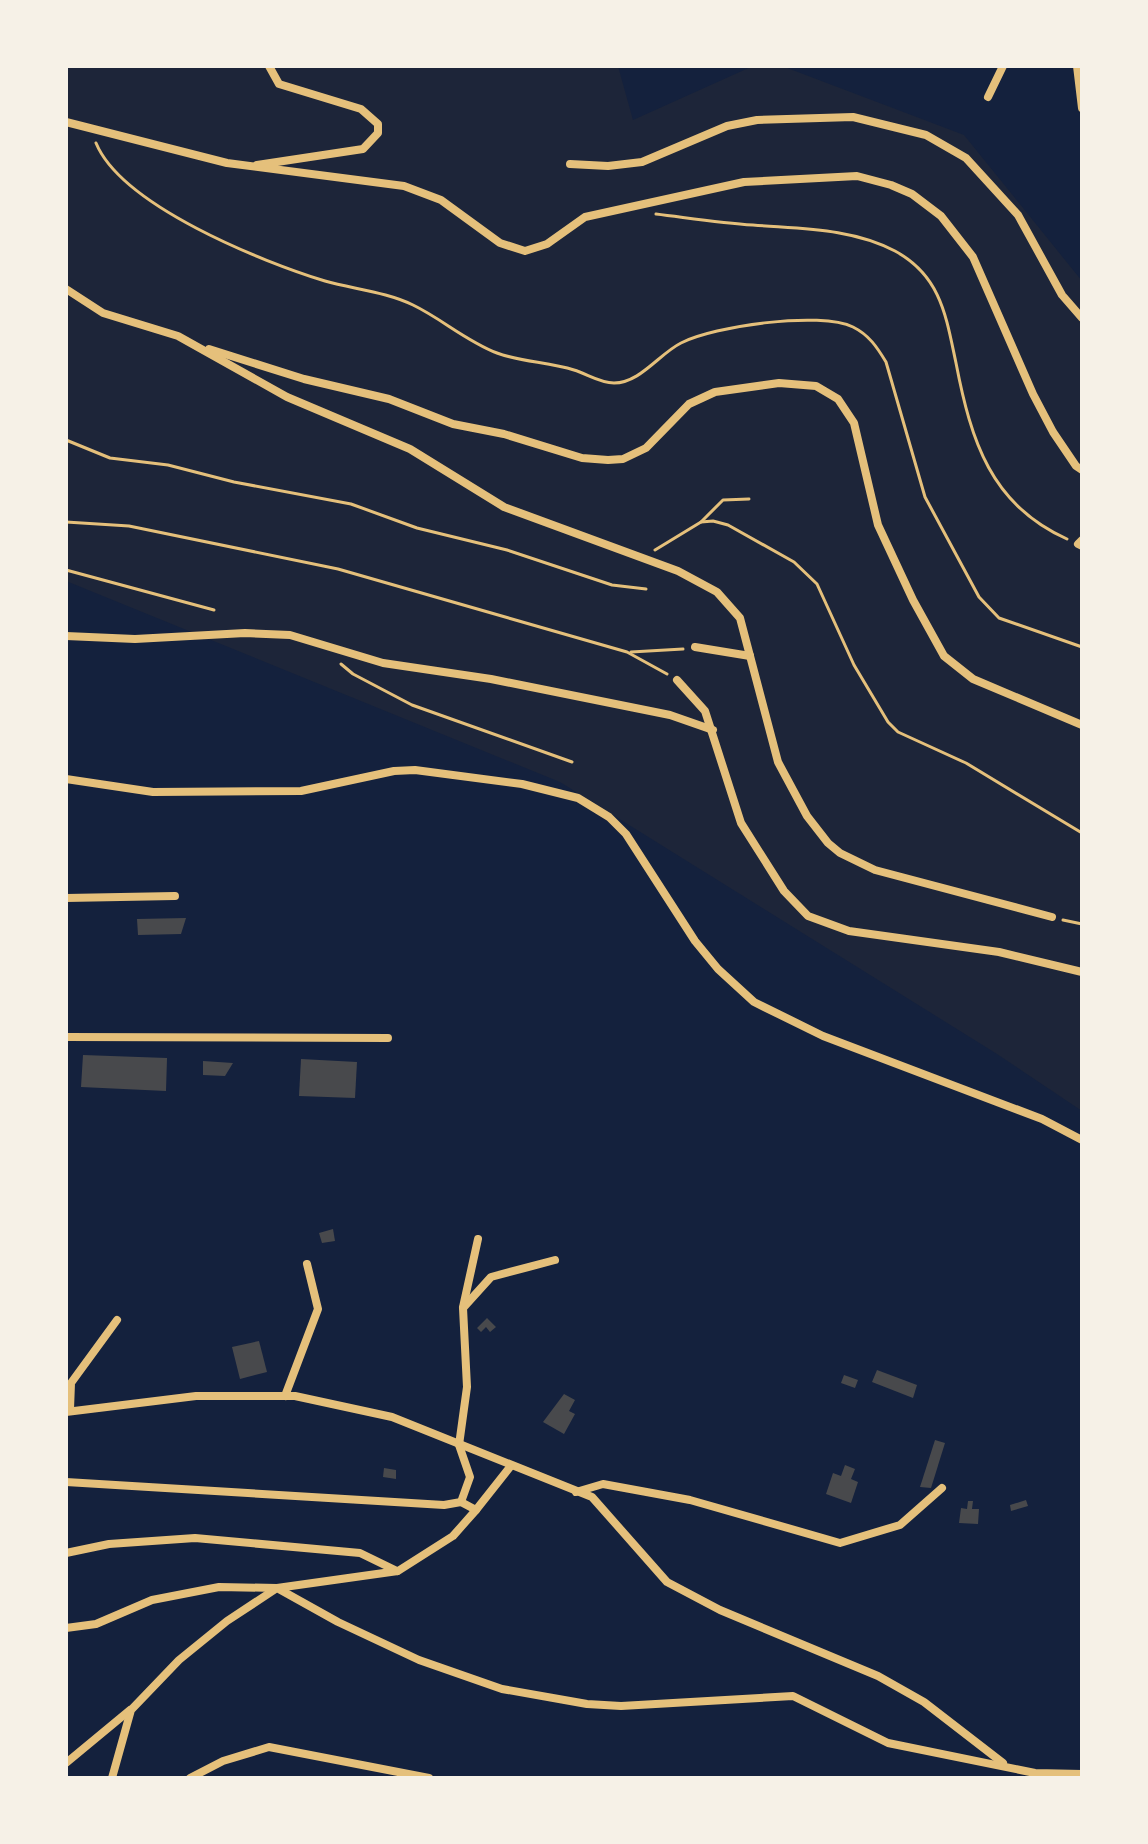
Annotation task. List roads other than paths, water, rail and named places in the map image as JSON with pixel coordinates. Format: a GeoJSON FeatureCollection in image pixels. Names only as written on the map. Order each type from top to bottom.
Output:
{"type":"FeatureCollection","features":[{"type":"Feature","properties":{"kind":"street"},"geometry":{"type":"LineString","coordinates":[[252,166],[363,149],[378,133],[378,124],[361,109],[279,84],[269,66]]}},
{"type":"Feature","properties":{"kind":"street"},"geometry":{"type":"LineString","coordinates":[[988,97],[1002,66]]}},
{"type":"Feature","properties":{"kind":"street"},"geometry":{"type":"LineString","coordinates":[[1077,66],[1082,108]]}},
{"type":"Feature","properties":{"kind":"street"},"geometry":{"type":"LineString","coordinates":[[570,164],[608,166],[642,162],[727,126],[757,120],[827,115],[853,117],[926,135],[966,158],[1018,215],[1057,286],[1082,318]]}},
{"type":"Feature","properties":{"kind":"street"},"geometry":{"type":"LineString","coordinates":[[66,122],[93,132],[252,166],[381,181],[424,192],[500,243],[525,251],[547,244],[572,224],[600,213],[744,182],[857,176],[891,185],[912,194],[941,216],[973,257],[1033,394],[1053,432],[1082,470]]}},
{"type":"Feature","properties":{"kind":"street"},"geometry":{"type":"LineString","coordinates":[[66,289],[103,313],[200,347],[249,359],[304,379],[389,399],[453,424],[504,434],[559,453],[608,460],[623,459],[646,448],[689,404],[715,392],[779,383],[816,386],[838,399],[854,423],[878,525],[944,656],[973,679],[1082,725]]}},
{"type":"Feature","properties":{"kind":"street"},"geometry":{"type":"LineString","coordinates":[[200,347],[287,397],[410,449],[504,507],[700,581],[717,592],[740,618],[778,762],[807,816],[828,843],[840,853],[875,870],[1052,917]]}},
{"type":"Feature","properties":{"kind":"street"},"geometry":{"type":"LineString","coordinates":[[66,636],[135,639],[274,633],[383,663],[491,679],[670,715],[713,730]]}},
{"type":"Feature","properties":{"kind":"street"},"geometry":{"type":"LineString","coordinates":[[695,647],[750,656]]}},
{"type":"Feature","properties":{"kind":"street"},"geometry":{"type":"LineString","coordinates":[[677,680],[698,700],[713,730],[723,775],[741,823],[784,891],[808,916],[849,931],[1024,957],[1082,972]]}},
{"type":"Feature","properties":{"kind":"street"},"geometry":{"type":"LineString","coordinates":[[66,779],[153,792],[301,791],[394,771],[415,770],[522,784],[578,798],[609,817],[632,841],[695,941],[718,969],[754,1002],[823,1036],[1042,1119],[1082,1140]]}},
{"type":"Feature","properties":{"kind":"street"},"geometry":{"type":"LineString","coordinates":[[66,898],[175,896]]}},
{"type":"Feature","properties":{"kind":"street"},"geometry":{"type":"LineString","coordinates":[[66,1037],[388,1038]]}},
{"type":"Feature","properties":{"kind":"street"},"geometry":{"type":"LineString","coordinates":[[461,1502],[470,1477],[459,1445],[467,1387],[463,1308],[478,1239]]}},
{"type":"Feature","properties":{"kind":"street"},"geometry":{"type":"LineString","coordinates":[[463,1308],[491,1277],[555,1260]]}},
{"type":"Feature","properties":{"kind":"street"},"geometry":{"type":"LineString","coordinates":[[285,1396],[308,1345],[318,1309],[307,1264]]}},
{"type":"Feature","properties":{"kind":"street"},"geometry":{"type":"LineString","coordinates":[[117,1320],[71,1383],[68,1410],[196,1396],[285,1396],[392,1417],[510,1467],[592,1497],[667,1582],[720,1610],[878,1676],[924,1702],[1005,1765]]}},
{"type":"Feature","properties":{"kind":"street"},"geometry":{"type":"LineString","coordinates":[[66,1628],[96,1624],[152,1600],[219,1587],[277,1588],[398,1571],[453,1536],[510,1467]]}},
{"type":"Feature","properties":{"kind":"street"},"geometry":{"type":"LineString","coordinates":[[66,1482],[444,1505],[461,1502],[476,1510]]}},
{"type":"Feature","properties":{"kind":"street"},"geometry":{"type":"LineString","coordinates":[[575,1492],[603,1484],[690,1500],[840,1543],[900,1525],[942,1488]]}},
{"type":"Feature","properties":{"kind":"street"},"geometry":{"type":"LineString","coordinates":[[66,1553],[109,1544],[195,1538],[360,1553],[398,1571]]}},
{"type":"Feature","properties":{"kind":"street"},"geometry":{"type":"LineString","coordinates":[[277,1588],[338,1622],[419,1660],[502,1689],[587,1704],[621,1706],[793,1696],[888,1743],[1035,1773],[1082,1774]]}},
{"type":"Feature","properties":{"kind":"street"},"geometry":{"type":"LineString","coordinates":[[66,1763],[131,1710],[179,1660],[227,1621],[277,1588]]}},
{"type":"Feature","properties":{"kind":"street"},"geometry":{"type":"LineString","coordinates":[[112,1778],[131,1710]]}},
{"type":"Feature","properties":{"kind":"street"},"geometry":{"type":"LineString","coordinates":[[190,1778],[223,1761],[269,1747],[429,1778]]}}]}
